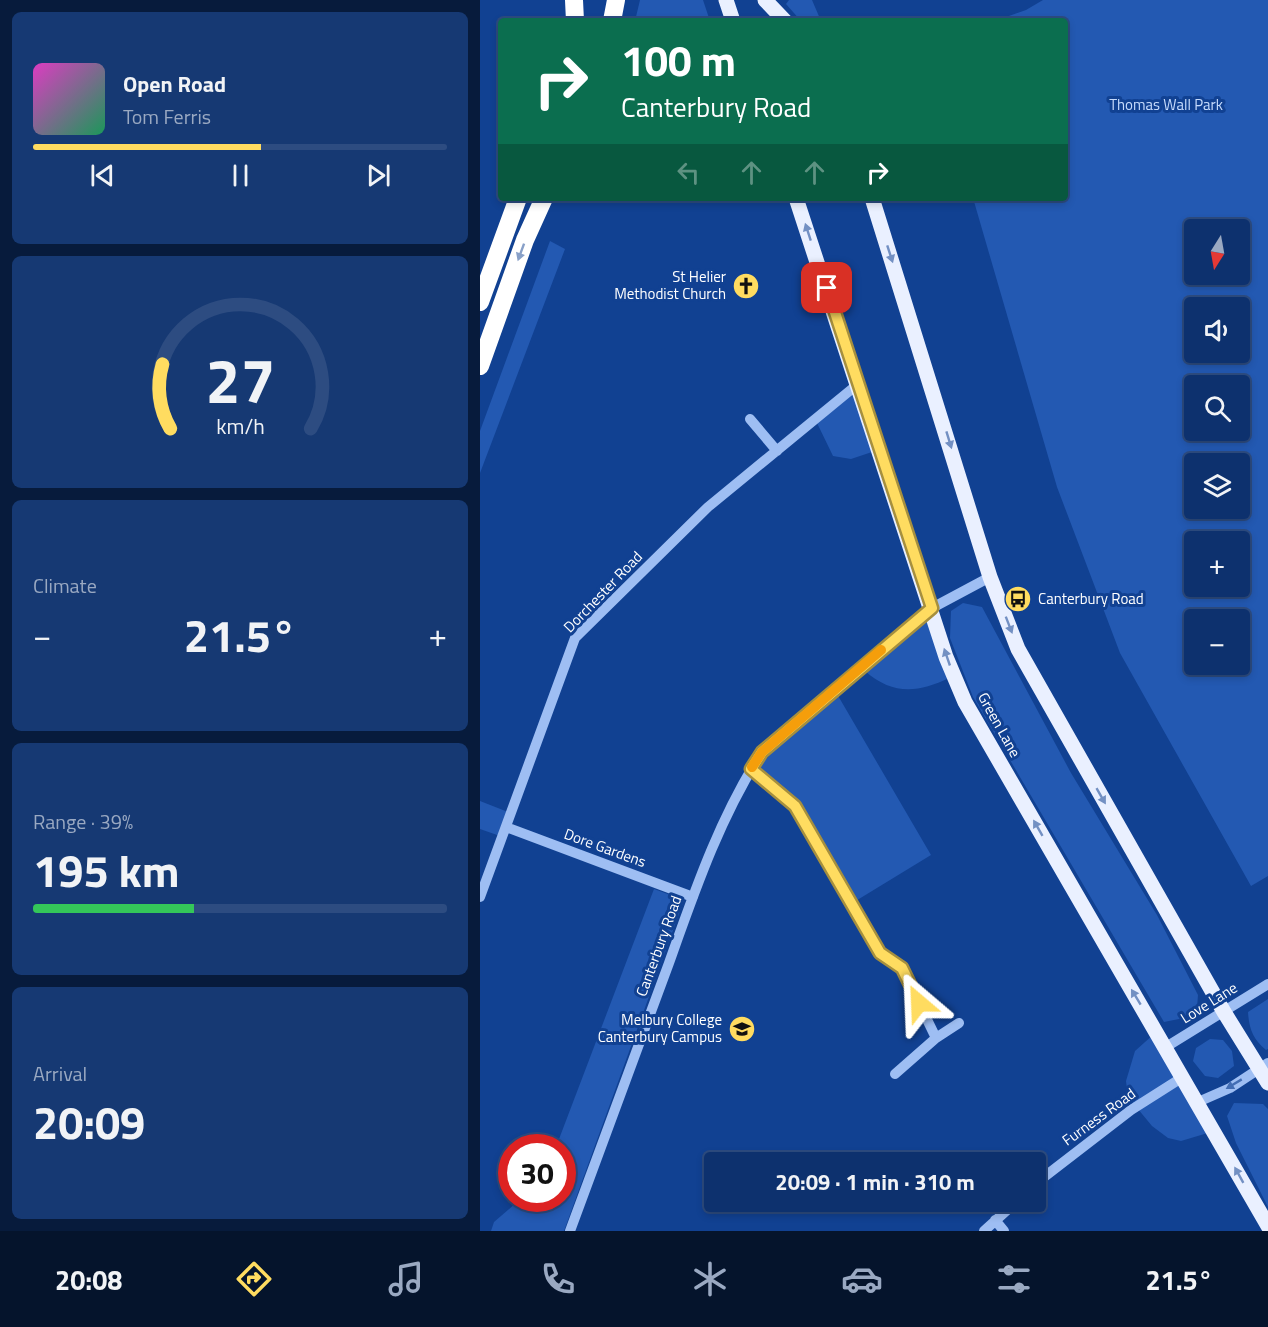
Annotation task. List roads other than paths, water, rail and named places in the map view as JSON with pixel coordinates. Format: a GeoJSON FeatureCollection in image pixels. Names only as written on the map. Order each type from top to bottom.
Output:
{"type":"FeatureCollection","features":[{"type":"Feature","properties":{"kind":"highway"},"geometry":{"type":"LineString","coordinates":[[574,0],[575,18]]}},
{"type":"Feature","properties":{"kind":"highway"},"geometry":{"type":"LineString","coordinates":[[613,18],[616,0]]}},
{"type":"Feature","properties":{"kind":"highway"},"geometry":{"type":"LineString","coordinates":[[480,302],[517,201]]}},
{"type":"Feature","properties":{"kind":"highway"},"geometry":{"type":"LineString","coordinates":[[480,366],[525,240],[543,201]]}},
{"type":"Feature","properties":{"kind":"main road"},"geometry":{"type":"LineString","coordinates":[[726,0],[732,18]]}},
{"type":"Feature","properties":{"kind":"main road"},"geometry":{"type":"LineString","coordinates":[[765,0],[782,18]]}},
{"type":"Feature","properties":{"kind":"main road","name":"Green Lane"},"geometry":{"type":"LineString","coordinates":[[797,201],[932,608],[946,657],[965,702],[1184,1077],[1268,1226]]}},
{"type":"Feature","properties":{"kind":"main road"},"geometry":{"type":"LineString","coordinates":[[873,201],[990,577],[1017,649],[1224,1012],[1264,1066],[1268,1083]]}},
{"type":"Feature","properties":{"kind":"street","name":"Dorchester Road"},"geometry":{"type":"LineString","coordinates":[[480,897],[575,638],[708,507],[858,384]]}},
{"type":"Feature","properties":{"kind":"street"},"geometry":{"type":"LineString","coordinates":[[750,419],[777,451]]}},
{"type":"Feature","properties":{"kind":"street","name":"Canterbury Road"},"geometry":{"type":"LineString","coordinates":[[570,1231],[693,897],[738,790],[751,769],[762,752],[932,608],[957,597],[990,577]]}},
{"type":"Feature","properties":{"kind":"street"},"geometry":{"type":"LineString","coordinates":[[751,769],[795,806],[880,953],[902,968],[936,1038]]}},
{"type":"Feature","properties":{"kind":"street","name":"Dore Gardens"},"geometry":{"type":"LineString","coordinates":[[506,827],[693,897]]}},
{"type":"Feature","properties":{"kind":"street","name":"Love Lane"},"geometry":{"type":"LineString","coordinates":[[1166,1047],[1268,984]]}},
{"type":"Feature","properties":{"kind":"street"},"geometry":{"type":"LineString","coordinates":[[895,1074],[936,1038],[959,1023]]}},
{"type":"Feature","properties":{"kind":"street"},"geometry":{"type":"LineString","coordinates":[[1198,1102],[1230,1088],[1264,1066]]}},
{"type":"Feature","properties":{"kind":"street","name":"Furness Road"},"geometry":{"type":"LineString","coordinates":[[1046,1176],[1131,1110],[1184,1077]]}},
{"type":"Feature","properties":{"kind":"street"},"geometry":{"type":"LineString","coordinates":[[984,1231],[1004,1212]]}},
{"type":"Feature","properties":{"kind":"street"},"geometry":{"type":"LineString","coordinates":[[995,1220],[1004,1231]]}},
{"type":"Feature","properties":{"kind":"place","name":"St Helier Methodist Church"},"geometry":{"type":"Point","coordinates":[746,286]}},
{"type":"Feature","properties":{"kind":"place","name":"Canterbury Road"},"geometry":{"type":"Point","coordinates":[1018,599]}},
{"type":"Feature","properties":{"kind":"place","name":"Melbury College Canterbury Campus"},"geometry":{"type":"Point","coordinates":[742,1029]}},
{"type":"Feature","properties":{"kind":"park label","name":"Thomas Wall Park"},"geometry":{"type":"Point","coordinates":[1166,105]}}]}
